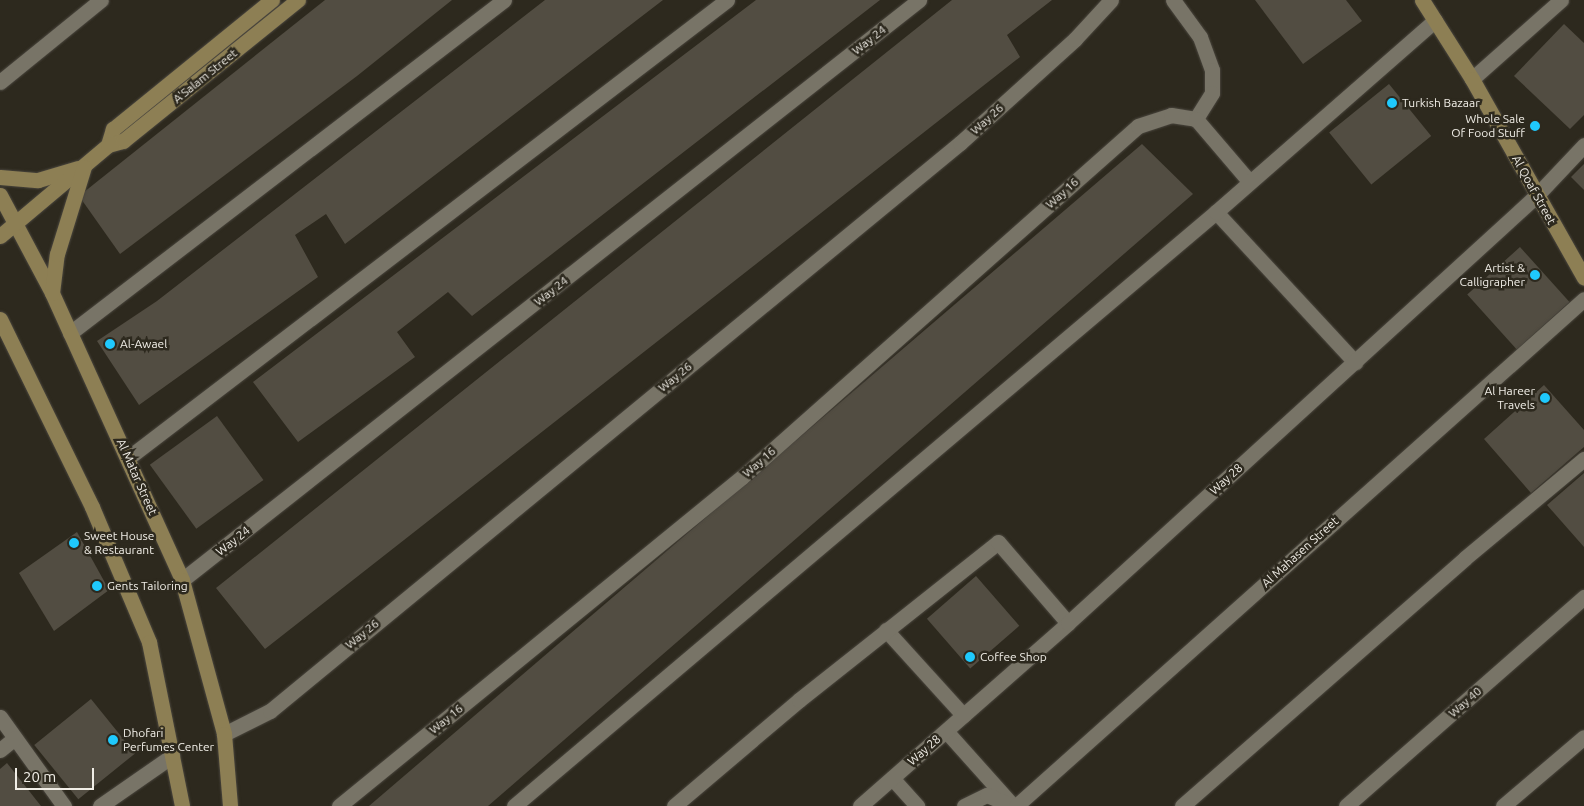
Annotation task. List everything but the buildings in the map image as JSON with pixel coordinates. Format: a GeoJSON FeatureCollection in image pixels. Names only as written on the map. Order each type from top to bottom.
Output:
{"type":"FeatureCollection","features":[{"type":"Feature","properties":{"kind":"street"},"geometry":{"type":"LineString","coordinates":[[0,82],[102,0]]}},
{"type":"Feature","properties":{"kind":"street","name":"A'Salam Street"},"geometry":{"type":"LineString","coordinates":[[108,145],[112,129],[272,0]]}},
{"type":"Feature","properties":{"kind":"street","name":"A'Salam Street"},"geometry":{"type":"LineString","coordinates":[[0,236],[108,145],[124,141],[298,0]]}},
{"type":"Feature","properties":{"kind":"street"},"geometry":{"type":"LineString","coordinates":[[70,333],[504,0]]}},
{"type":"Feature","properties":{"kind":"street"},"geometry":{"type":"LineString","coordinates":[[128,458],[727,0]]}},
{"type":"Feature","properties":{"kind":"street","name":"Way 24"},"geometry":{"type":"LineString","coordinates":[[182,580],[919,0]]}},
{"type":"Feature","properties":{"kind":"street","name":"Way 26"},"geometry":{"type":"LineString","coordinates":[[224,734],[270,711],[960,143],[1075,39],[1111,0]]}},
{"type":"Feature","properties":{"kind":"street"},"geometry":{"type":"LineString","coordinates":[[1173,0],[1200,37],[1212,70],[1212,93],[1196,119],[1249,181]]}},
{"type":"Feature","properties":{"kind":"street","name":"Al Qoaf Street"},"geometry":{"type":"LineString","coordinates":[[1422,0],[1472,79],[1536,196],[1584,278]]}},
{"type":"Feature","properties":{"kind":"street"},"geometry":{"type":"LineString","coordinates":[[1472,79],[1561,0]]}},
{"type":"Feature","properties":{"kind":"street"},"geometry":{"type":"LineString","coordinates":[[514,806],[1216,212],[1249,181],[1435,20]]}},
{"type":"Feature","properties":{"kind":"street","name":"Way 16"},"geometry":{"type":"LineString","coordinates":[[340,806],[742,477],[1138,126],[1171,115],[1196,119]]}},
{"type":"Feature","properties":{"kind":"street","name":"Way 28"},"geometry":{"type":"LineString","coordinates":[[860,806],[1068,622],[1355,362],[1536,196],[1584,145]]}},
{"type":"Feature","properties":{"kind":"street"},"geometry":{"type":"LineString","coordinates":[[0,177],[38,180],[84,166]]}},
{"type":"Feature","properties":{"kind":"street"},"geometry":{"type":"LineString","coordinates":[[52,293],[57,254],[84,166]]}},
{"type":"Feature","properties":{"kind":"street","name":"Al Matar Street"},"geometry":{"type":"LineString","coordinates":[[0,195],[17,222],[52,293],[182,580],[224,734],[230,806]]}},
{"type":"Feature","properties":{"kind":"street"},"geometry":{"type":"LineString","coordinates":[[1216,212],[1355,362]]}},
{"type":"Feature","properties":{"kind":"street","name":"Al Mahasen Street"},"geometry":{"type":"LineString","coordinates":[[1014,806],[1584,299]]}},
{"type":"Feature","properties":{"kind":"street"},"geometry":{"type":"LineString","coordinates":[[0,319],[5,336],[92,507],[149,642],[182,806]]}},
{"type":"Feature","properties":{"kind":"street"},"geometry":{"type":"LineString","coordinates":[[1182,806],[1466,558],[1584,459]]}},
{"type":"Feature","properties":{"kind":"street"},"geometry":{"type":"LineString","coordinates":[[674,806],[886,630],[998,542],[1068,622]]}},
{"type":"Feature","properties":{"kind":"street","name":"Way 40"},"geometry":{"type":"LineString","coordinates":[[1346,806],[1584,597]]}},
{"type":"Feature","properties":{"kind":"street"},"geometry":{"type":"LineString","coordinates":[[886,630],[963,715]]}},
{"type":"Feature","properties":{"kind":"street"},"geometry":{"type":"LineString","coordinates":[[0,717],[64,806]]}},
{"type":"Feature","properties":{"kind":"street"},"geometry":{"type":"LineString","coordinates":[[946,731],[1014,806]]}},
{"type":"Feature","properties":{"kind":"street"},"geometry":{"type":"LineString","coordinates":[[1503,806],[1584,737]]}},
{"type":"Feature","properties":{"kind":"street"},"geometry":{"type":"LineString","coordinates":[[0,750],[15,738]]}},
{"type":"Feature","properties":{"kind":"street"},"geometry":{"type":"LineString","coordinates":[[100,806],[172,756]]}},
{"type":"Feature","properties":{"kind":"street"},"geometry":{"type":"LineString","coordinates":[[892,778],[917,806]]}},
{"type":"Feature","properties":{"kind":"street"},"geometry":{"type":"LineString","coordinates":[[964,806],[987,795],[1014,806]]}},
{"type":"Feature","properties":{"kind":"place","name":"Turkish Bazaar"},"geometry":{"type":"Point","coordinates":[1392,103]}},
{"type":"Feature","properties":{"kind":"place","name":"Whole Sale Of Food Stuff"},"geometry":{"type":"Point","coordinates":[1535,126]}},
{"type":"Feature","properties":{"kind":"place","name":"Artist & Calligrapher"},"geometry":{"type":"Point","coordinates":[1535,275]}},
{"type":"Feature","properties":{"kind":"place","name":"Al-Awael"},"geometry":{"type":"Point","coordinates":[110,344]}},
{"type":"Feature","properties":{"kind":"place","name":"Al Hareer Travels"},"geometry":{"type":"Point","coordinates":[1545,398]}},
{"type":"Feature","properties":{"kind":"place","name":"Sweet House & Restaurant"},"geometry":{"type":"Point","coordinates":[74,543]}},
{"type":"Feature","properties":{"kind":"place","name":"Gents Tailoring"},"geometry":{"type":"Point","coordinates":[97,586]}},
{"type":"Feature","properties":{"kind":"place","name":"Coffee Shop"},"geometry":{"type":"Point","coordinates":[970,657]}},
{"type":"Feature","properties":{"kind":"place","name":"Dhofari Perfumes Center"},"geometry":{"type":"Point","coordinates":[113,740]}}]}
